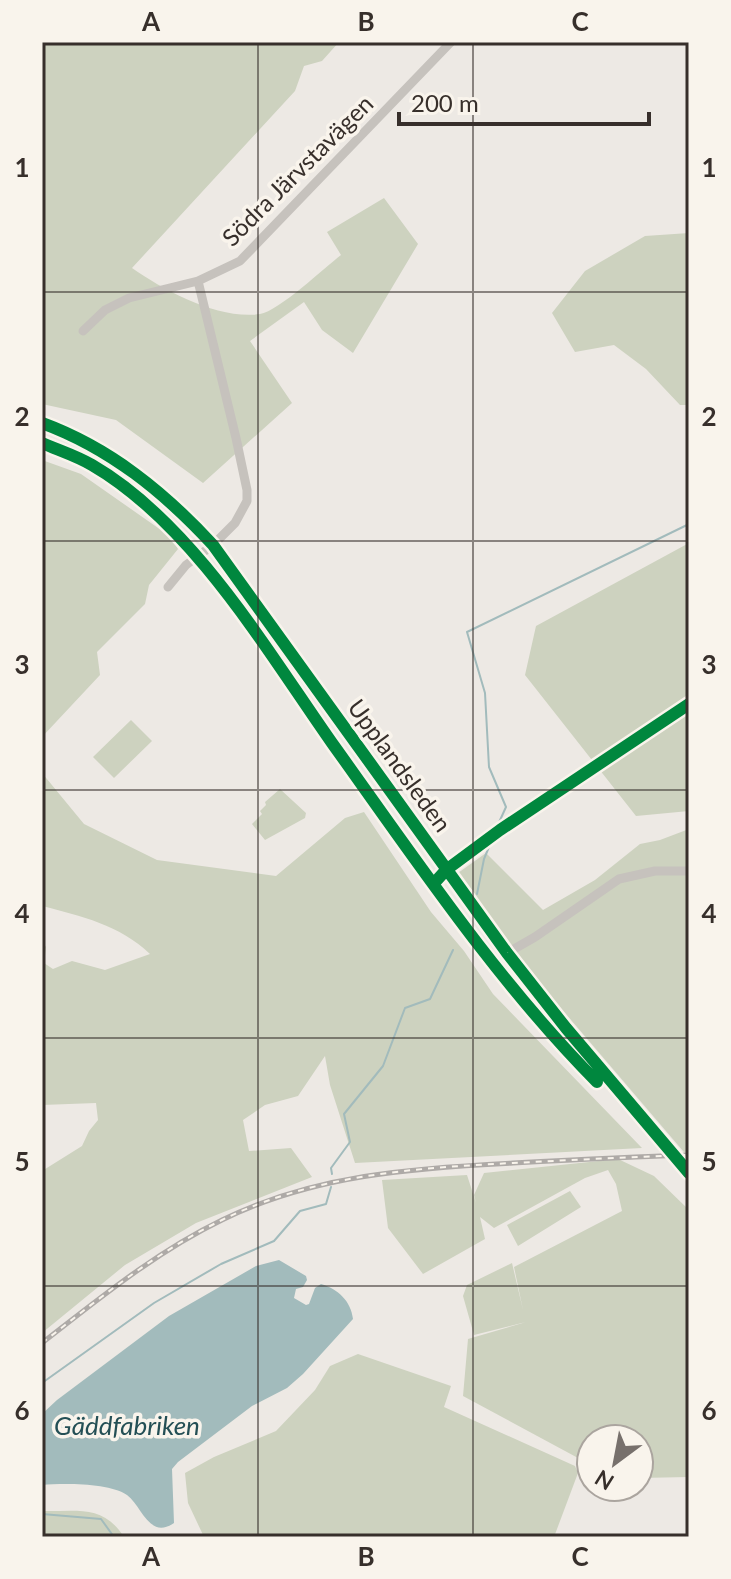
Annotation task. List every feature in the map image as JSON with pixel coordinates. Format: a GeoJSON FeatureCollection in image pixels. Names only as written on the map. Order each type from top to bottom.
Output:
{"type":"FeatureCollection","features":[{"type":"Feature","properties":{"kind":"street","name":"Södra Järvstavägen"},"geometry":{"type":"LineString","coordinates":[[83,331],[105,310],[129,298],[198,281],[240,261],[451,42]]}},
{"type":"Feature","properties":{"kind":"street"},"geometry":{"type":"LineString","coordinates":[[168,587],[186,565],[213,545],[239,518],[245,506],[247,490],[198,281]]}},
{"type":"Feature","properties":{"kind":"street","name":"Upplandsleden"},"geometry":{"type":"LineString","coordinates":[[42,423],[93,446],[133,471],[176,506],[213,545],[507,953],[566,1028],[686,1169]]}},
{"type":"Feature","properties":{"kind":"street"},"geometry":{"type":"LineString","coordinates":[[446,870],[601,763]]}},
{"type":"Feature","properties":{"kind":"street"},"geometry":{"type":"LineString","coordinates":[[507,953],[619,879],[655,871],[689,871]]}},
{"type":"Feature","properties":{"kind":"green space"},"geometry":{"type":"Polygon","coordinates":[[[42,42],[339,42],[322,61],[304,66],[295,91],[132,268],[160,286],[193,302],[227,313],[244,315],[268,311],[341,255],[327,232],[384,198],[418,244],[353,353],[322,330],[304,302],[250,341],[292,403],[203,483],[116,420],[42,404],[42,42]]]}},
{"type":"Feature","properties":{"kind":"green space"},"geometry":{"type":"Polygon","coordinates":[[[689,233],[689,405],[680,405],[646,369],[614,345],[575,352],[552,313],[585,271],[645,236],[689,233]]]}},
{"type":"Feature","properties":{"kind":"green space"},"geometry":{"type":"Polygon","coordinates":[[[42,460],[81,474],[171,537],[178,549],[149,585],[145,604],[97,652],[100,675],[42,737],[42,460]]]}},
{"type":"Feature","properties":{"kind":"green space"},"geometry":{"type":"Polygon","coordinates":[[[689,543],[689,811],[636,816],[525,675],[536,626],[689,543]]]}},
{"type":"Feature","properties":{"kind":"green space"},"geometry":{"type":"Polygon","coordinates":[[[131,720],[152,741],[114,778],[93,757],[131,720]]]}},
{"type":"Feature","properties":{"kind":"green space"},"geometry":{"type":"Polygon","coordinates":[[[42,773],[84,824],[157,860],[276,876],[345,818],[364,812],[431,912],[464,951],[493,994],[642,1148],[355,1163],[330,1085],[325,1056],[298,1096],[265,1105],[243,1120],[249,1151],[291,1148],[312,1177],[196,1223],[125,1265],[42,1333],[42,1171],[82,1146],[98,1120],[96,1103],[42,1105],[42,940],[46,947],[44,963],[53,969],[72,961],[105,970],[150,954],[113,929],[42,906],[42,773]]]}},
{"type":"Feature","properties":{"kind":"green space"},"geometry":{"type":"Polygon","coordinates":[[[280,789],[306,813],[305,818],[265,840],[252,824],[262,814],[260,811],[265,802],[280,789]]]}},
{"type":"Feature","properties":{"kind":"green space"},"geometry":{"type":"Polygon","coordinates":[[[689,829],[689,1158],[530,972],[458,873],[486,853],[543,910],[595,880],[640,844],[689,829]]]}},
{"type":"Feature","properties":{"kind":"green space"},"geometry":{"type":"Polygon","coordinates":[[[618,1159],[654,1176],[689,1210],[689,1477],[655,1478],[655,1423],[575,1423],[575,1456],[463,1396],[468,1339],[526,1322],[474,1335],[463,1296],[467,1285],[512,1263],[523,1310],[514,1267],[622,1211],[616,1184],[608,1170],[585,1178],[494,1228],[480,1217],[485,1239],[423,1274],[388,1228],[382,1180],[467,1175],[476,1203],[474,1195],[484,1173],[618,1159]]]}},
{"type":"Feature","properties":{"kind":"green space"},"geometry":{"type":"Polygon","coordinates":[[[570,1191],[581,1207],[518,1246],[507,1225],[570,1191]]]}},
{"type":"Feature","properties":{"kind":"green space"},"geometry":{"type":"Polygon","coordinates":[[[358,1354],[451,1386],[444,1407],[575,1466],[575,1481],[554,1537],[204,1537],[188,1503],[185,1473],[276,1431],[315,1390],[330,1366],[358,1354]]]}},
{"type":"Feature","properties":{"kind":"green space"},"geometry":{"type":"Polygon","coordinates":[[[42,1511],[78,1511],[98,1515],[116,1526],[124,1537],[42,1537],[42,1511]]]}},
{"type":"Feature","properties":{"kind":"water","name":"Gäddfabriken"},"geometry":{"type":"Polygon","coordinates":[[[279,1260],[306,1276],[307,1280],[303,1287],[296,1289],[294,1298],[309,1304],[315,1288],[321,1284],[343,1297],[353,1319],[287,1388],[252,1406],[178,1462],[172,1469],[174,1523],[165,1527],[152,1525],[127,1495],[110,1488],[74,1484],[42,1485],[42,1414],[169,1316],[256,1266],[279,1260]]]}},
{"type":"Feature","properties":{"kind":"waterway"},"geometry":{"type":"LineString","coordinates":[[496,829],[506,807],[489,767],[485,693],[467,632],[689,524]]}},
{"type":"Feature","properties":{"kind":"waterway"},"geometry":{"type":"LineString","coordinates":[[477,894],[491,842]]}},
{"type":"Feature","properties":{"kind":"waterway"},"geometry":{"type":"LineString","coordinates":[[332,1174],[331,1168],[350,1142],[344,1114],[383,1066],[405,1008],[430,999],[453,950]]}},
{"type":"Feature","properties":{"kind":"waterway"},"geometry":{"type":"LineString","coordinates":[[42,1383],[154,1303],[221,1264],[274,1241],[300,1211],[326,1204],[331,1187]]}},
{"type":"Feature","properties":{"kind":"waterway"},"geometry":{"type":"LineString","coordinates":[[42,1514],[101,1519],[114,1537]]}},
{"type":"Feature","properties":{"kind":"railway"},"geometry":{"type":"LineString","coordinates":[[42,1343],[174,1246],[222,1220],[292,1193],[364,1176],[401,1171],[689,1155]]}},
{"type":"Feature","properties":{"kind":"cycle path"},"geometry":{"type":"LineString","coordinates":[[42,423],[91,445],[135,474],[175,507],[213,545],[507,953],[689,1173]]}},
{"type":"Feature","properties":{"kind":"cycle path"},"geometry":{"type":"LineString","coordinates":[[42,443],[86,462],[128,490],[194,554],[225,590],[458,918],[525,1002],[597,1082]]}},
{"type":"Feature","properties":{"kind":"cycle path"},"geometry":{"type":"LineString","coordinates":[[437,880],[500,830],[689,704]]}}]}
